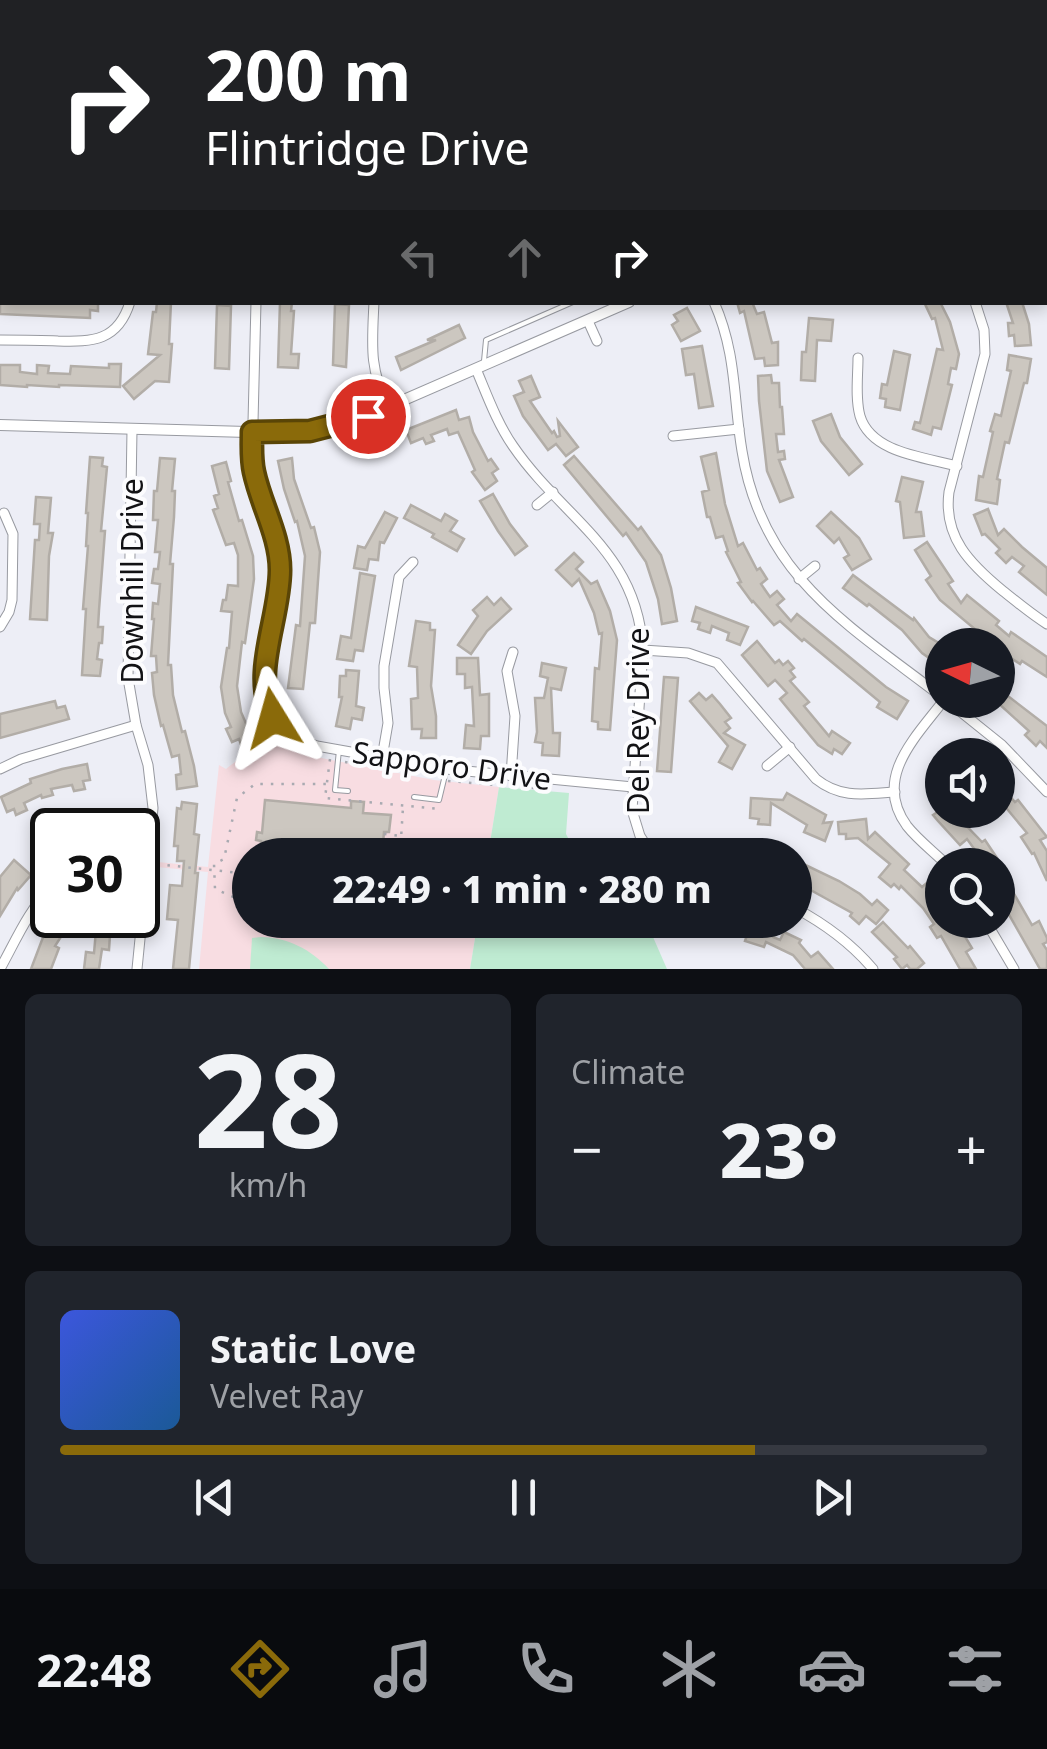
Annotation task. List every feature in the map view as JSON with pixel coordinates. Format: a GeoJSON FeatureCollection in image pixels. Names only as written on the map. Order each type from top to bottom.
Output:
{"type":"FeatureCollection","features":[{"type":"Feature","properties":{"kind":"street"},"geometry":{"type":"LineString","coordinates":[[0,340],[102,338],[120,324],[129,305]]}},
{"type":"Feature","properties":{"kind":"street","name":"Sapporo Drive"},"geometry":{"type":"LineString","coordinates":[[256,305],[254,474],[276,539],[280,568],[264,682],[273,718],[289,736],[338,755],[382,758],[446,770],[633,787]]}},
{"type":"Feature","properties":{"kind":"street"},"geometry":{"type":"LineString","coordinates":[[374,305],[372,363],[388,408]]}},
{"type":"Feature","properties":{"kind":"street"},"geometry":{"type":"LineString","coordinates":[[715,305],[730,346],[744,462],[754,500],[778,551],[828,608],[925,684]]}},
{"type":"Feature","properties":{"kind":"street"},"geometry":{"type":"LineString","coordinates":[[977,305],[986,354],[949,492],[952,530],[964,556],[976,569],[1047,624]]}},
{"type":"Feature","properties":{"kind":"street"},"geometry":{"type":"LineString","coordinates":[[0,426],[310,431],[388,408],[588,321],[610,306]]}},
{"type":"Feature","properties":{"kind":"street"},"geometry":{"type":"LineString","coordinates":[[588,321],[598,340]]}},
{"type":"Feature","properties":{"kind":"street"},"geometry":{"type":"LineString","coordinates":[[858,358],[860,416],[870,435],[889,447],[957,466]]}},
{"type":"Feature","properties":{"kind":"street","name":"Del Rey Drive"},"geometry":{"type":"LineString","coordinates":[[480,367],[499,421],[514,448],[600,543],[620,571],[639,616],[643,650],[632,810],[641,838]]}},
{"type":"Feature","properties":{"kind":"street"},"geometry":{"type":"LineString","coordinates":[[368,416],[377,440]]}},
{"type":"Feature","properties":{"kind":"street"},"geometry":{"type":"LineString","coordinates":[[673,436],[739,429]]}},
{"type":"Feature","properties":{"kind":"street","name":"Downhill Drive"},"geometry":{"type":"LineString","coordinates":[[132,430],[128,664],[136,725],[148,765],[151,808]]}},
{"type":"Feature","properties":{"kind":"street"},"geometry":{"type":"LineString","coordinates":[[536,505],[553,492]]}},
{"type":"Feature","properties":{"kind":"street"},"geometry":{"type":"LineString","coordinates":[[0,627],[12,600],[13,534],[4,513]]}},
{"type":"Feature","properties":{"kind":"street"},"geometry":{"type":"LineString","coordinates":[[382,758],[388,723],[384,666],[400,578],[413,562]]}},
{"type":"Feature","properties":{"kind":"street"},"geometry":{"type":"LineString","coordinates":[[799,579],[815,566]]}},
{"type":"Feature","properties":{"kind":"street"},"geometry":{"type":"LineString","coordinates":[[643,650],[688,653],[717,663],[816,779],[835,792],[895,792]]}},
{"type":"Feature","properties":{"kind":"street"},"geometry":{"type":"LineString","coordinates":[[511,776],[515,716],[507,671],[514,652]]}},
{"type":"Feature","properties":{"kind":"street"},"geometry":{"type":"LineString","coordinates":[[930,718],[900,758],[894,780],[899,812],[931,848]]}},
{"type":"Feature","properties":{"kind":"street"},"geometry":{"type":"LineString","coordinates":[[968,718],[1002,745],[1047,792]]}},
{"type":"Feature","properties":{"kind":"street"},"geometry":{"type":"LineString","coordinates":[[0,769],[21,758],[136,725]]}},
{"type":"Feature","properties":{"kind":"street"},"geometry":{"type":"LineString","coordinates":[[767,766],[790,747]]}},
{"type":"Feature","properties":{"kind":"street"},"geometry":{"type":"LineString","coordinates":[[0,969],[30,915]]}},
{"type":"Feature","properties":{"kind":"street"},"geometry":{"type":"LineString","coordinates":[[812,918],[830,929],[873,969]]}},
{"type":"Feature","properties":{"kind":"street","name":"Downhill Drive"},"geometry":{"type":"LineString","coordinates":[[137,969],[140,938]]}},
{"type":"Feature","properties":{"kind":"street"},"geometry":{"type":"LineString","coordinates":[[996,938],[1014,969]]}},
{"type":"Feature","properties":{"kind":"lane"},"geometry":{"type":"LineString","coordinates":[[480,367],[486,340],[566,305]]}},
{"type":"Feature","properties":{"kind":"lane"},"geometry":{"type":"LineString","coordinates":[[338,755],[335,790],[348,791]]}},
{"type":"Feature","properties":{"kind":"lane"},"geometry":{"type":"LineString","coordinates":[[414,797],[439,800],[446,770]]}},
{"type":"Feature","properties":{"kind":"path"},"geometry":{"type":"LineString","coordinates":[[232,897],[215,889],[213,870],[214,864],[224,859],[237,798],[255,784],[327,784],[330,759],[338,755],[367,766]]}},
{"type":"Feature","properties":{"kind":"path"},"geometry":{"type":"LineString","coordinates":[[347,800],[439,809]]}},
{"type":"Feature","properties":{"kind":"path"},"geometry":{"type":"LineString","coordinates":[[384,834],[402,836],[403,806]]}},
{"type":"Feature","properties":{"kind":"path"},"geometry":{"type":"LineString","coordinates":[[160,867],[232,872]]}},
{"type":"Feature","properties":{"kind":"shaded area"},"geometry":{"type":"Polygon","coordinates":[[[270,734],[288,748],[306,755],[434,780],[499,787],[491,838],[232,838],[232,938],[475,938],[470,969],[199,969],[208,872],[160,867],[160,862],[208,867],[219,765],[226,769],[270,734]]]}},
{"type":"Feature","properties":{"kind":"green space"},"geometry":{"type":"Polygon","coordinates":[[[499,787],[569,793],[568,838],[491,838],[499,787]]]}},
{"type":"Feature","properties":{"kind":"green space"},"geometry":{"type":"Polygon","coordinates":[[[252,938],[268,938],[298,946],[329,969],[250,969],[252,938]]]}},
{"type":"Feature","properties":{"kind":"green space"},"geometry":{"type":"Polygon","coordinates":[[[475,938],[653,938],[667,969],[470,969],[475,938]]]}},
{"type":"Feature","properties":{"kind":"building"},"geometry":{"type":"Polygon","coordinates":[[[0,305],[98,305],[98,311],[90,310],[90,318],[0,314],[0,305]]]}},
{"type":"Feature","properties":{"kind":"building"},"geometry":{"type":"Polygon","coordinates":[[[157,305],[171,305],[169,382],[155,381],[134,399],[123,386],[160,355],[148,354],[157,305]]]}},
{"type":"Feature","properties":{"kind":"building"},"geometry":{"type":"Polygon","coordinates":[[[217,305],[231,306],[229,369],[215,368],[217,305]]]}},
{"type":"Feature","properties":{"kind":"building"},"geometry":{"type":"Polygon","coordinates":[[[280,305],[292,305],[291,354],[299,354],[298,368],[278,367],[280,305]]]}},
{"type":"Feature","properties":{"kind":"building"},"geometry":{"type":"Polygon","coordinates":[[[335,305],[349,305],[346,367],[333,365],[335,305]]]}},
{"type":"Feature","properties":{"kind":"building"},"geometry":{"type":"Polygon","coordinates":[[[738,305],[753,305],[757,314],[764,312],[772,343],[778,342],[778,365],[765,366],[764,358],[755,359],[744,311],[740,313],[738,305]]]}},
{"type":"Feature","properties":{"kind":"building"},"geometry":{"type":"Polygon","coordinates":[[[925,305],[942,305],[959,354],[956,369],[951,368],[948,384],[952,385],[941,429],[933,427],[931,435],[913,429],[915,422],[920,423],[937,349],[943,350],[935,318],[932,319],[925,305]]]}},
{"type":"Feature","properties":{"kind":"building"},"geometry":{"type":"Polygon","coordinates":[[[1007,305],[1023,305],[1031,345],[1015,346],[1014,335],[1009,336],[1008,323],[1013,323],[1007,305]]]}},
{"type":"Feature","properties":{"kind":"building"},"geometry":{"type":"Polygon","coordinates":[[[687,308],[700,331],[681,341],[672,325],[678,321],[674,315],[687,308]]]}},
{"type":"Feature","properties":{"kind":"building"},"geometry":{"type":"Polygon","coordinates":[[[809,318],[833,320],[831,341],[817,340],[815,381],[801,380],[809,318]]]}},
{"type":"Feature","properties":{"kind":"building"},"geometry":{"type":"Polygon","coordinates":[[[459,325],[465,338],[401,370],[396,357],[459,325]]]}},
{"type":"Feature","properties":{"kind":"building"},"geometry":{"type":"Polygon","coordinates":[[[702,346],[713,406],[699,408],[694,374],[686,375],[682,349],[702,346]]]}},
{"type":"Feature","properties":{"kind":"building"},"geometry":{"type":"Polygon","coordinates":[[[894,351],[910,355],[900,410],[885,407],[886,399],[880,398],[894,351]]]}},
{"type":"Feature","properties":{"kind":"building"},"geometry":{"type":"Polygon","coordinates":[[[1009,355],[1031,359],[1009,443],[1005,442],[997,479],[997,504],[976,500],[995,414],[1001,416],[1011,371],[1007,370],[1009,355]]]}},
{"type":"Feature","properties":{"kind":"building"},"geometry":{"type":"Polygon","coordinates":[[[109,364],[121,364],[120,387],[0,385],[0,365],[20,365],[20,372],[37,374],[37,365],[49,366],[48,373],[70,374],[71,366],[109,368],[109,364]]]}},
{"type":"Feature","properties":{"kind":"building"},"geometry":{"type":"Polygon","coordinates":[[[771,375],[772,383],[779,383],[782,407],[784,434],[776,434],[778,452],[784,451],[785,459],[779,460],[793,497],[780,502],[767,471],[759,401],[758,376],[771,375]]]}},
{"type":"Feature","properties":{"kind":"building"},"geometry":{"type":"Polygon","coordinates":[[[531,376],[540,397],[530,401],[552,433],[560,436],[558,421],[578,447],[566,456],[556,444],[548,450],[523,416],[514,396],[524,392],[519,381],[531,376]]]}},
{"type":"Feature","properties":{"kind":"building"},"geometry":{"type":"Polygon","coordinates":[[[456,410],[459,420],[469,417],[488,461],[491,459],[498,469],[492,473],[497,481],[485,490],[472,472],[475,470],[458,432],[449,435],[447,429],[431,435],[434,441],[426,444],[423,438],[411,443],[406,430],[456,410]]]}},
{"type":"Feature","properties":{"kind":"building"},"geometry":{"type":"Polygon","coordinates":[[[831,414],[840,437],[862,464],[849,475],[821,441],[813,421],[831,414]]]}},
{"type":"Feature","properties":{"kind":"building"},"geometry":{"type":"Polygon","coordinates":[[[716,453],[738,546],[743,543],[757,570],[760,568],[767,579],[761,584],[770,597],[777,591],[784,599],[777,605],[791,621],[797,614],[908,701],[897,719],[877,707],[880,702],[804,639],[780,621],[774,625],[738,583],[741,582],[726,552],[723,536],[716,538],[707,517],[702,492],[709,490],[701,457],[716,453]]]}},
{"type":"Feature","properties":{"kind":"building"},"geometry":{"type":"Polygon","coordinates":[[[574,456],[638,530],[641,527],[661,555],[677,621],[662,624],[646,562],[626,533],[623,536],[564,465],[574,456]]]}},
{"type":"Feature","properties":{"kind":"building"},"geometry":{"type":"Polygon","coordinates":[[[90,457],[103,458],[102,466],[107,467],[101,531],[105,531],[98,627],[103,627],[97,659],[102,660],[100,676],[82,675],[90,457]]]}},
{"type":"Feature","properties":{"kind":"building"},"geometry":{"type":"Polygon","coordinates":[[[160,458],[175,459],[168,665],[197,786],[177,789],[176,775],[181,774],[179,755],[172,757],[161,726],[152,673],[157,672],[156,656],[151,656],[153,603],[158,604],[160,584],[152,583],[160,552],[155,552],[158,520],[153,520],[160,458]]]}},
{"type":"Feature","properties":{"kind":"building"},"geometry":{"type":"Polygon","coordinates":[[[292,458],[294,479],[320,552],[315,623],[310,623],[303,689],[288,688],[296,625],[300,626],[305,556],[278,461],[292,458]]]}},
{"type":"Feature","properties":{"kind":"building"},"geometry":{"type":"Polygon","coordinates":[[[226,462],[239,521],[242,520],[253,556],[254,579],[237,686],[241,712],[254,742],[242,747],[239,739],[232,742],[226,729],[231,727],[221,687],[232,612],[221,611],[228,585],[238,586],[238,555],[234,543],[226,545],[213,510],[218,508],[214,496],[219,494],[212,466],[226,462]]]}},
{"type":"Feature","properties":{"kind":"building"},"geometry":{"type":"Polygon","coordinates":[[[902,477],[923,482],[916,512],[921,512],[924,536],[904,538],[900,502],[896,501],[902,477]]]}},
{"type":"Feature","properties":{"kind":"building"},"geometry":{"type":"Polygon","coordinates":[[[493,494],[527,546],[515,555],[480,501],[493,494]]]}},
{"type":"Feature","properties":{"kind":"building"},"geometry":{"type":"Polygon","coordinates":[[[36,497],[51,498],[48,533],[53,533],[47,620],[30,619],[35,540],[39,540],[40,524],[34,524],[36,497]]]}},
{"type":"Feature","properties":{"kind":"building"},"geometry":{"type":"Polygon","coordinates":[[[411,505],[441,521],[445,514],[457,521],[450,531],[464,539],[457,551],[404,518],[411,505]]]}},
{"type":"Feature","properties":{"kind":"building"},"geometry":{"type":"Polygon","coordinates":[[[988,509],[998,535],[1004,529],[1047,568],[1047,595],[1019,572],[1024,566],[1012,557],[1006,563],[996,553],[1000,549],[982,535],[974,515],[988,509]]]}},
{"type":"Feature","properties":{"kind":"building"},"geometry":{"type":"Polygon","coordinates":[[[385,512],[397,518],[384,543],[380,542],[378,560],[369,559],[367,570],[354,568],[358,546],[365,548],[385,512]]]}},
{"type":"Feature","properties":{"kind":"building"},"geometry":{"type":"Polygon","coordinates":[[[831,512],[859,538],[871,559],[852,570],[839,538],[834,543],[817,526],[831,512]]]}},
{"type":"Feature","properties":{"kind":"building"},"geometry":{"type":"Polygon","coordinates":[[[927,542],[953,581],[948,584],[961,603],[967,595],[999,621],[996,625],[1000,628],[974,628],[940,600],[926,580],[931,576],[915,550],[927,542]]]}},
{"type":"Feature","properties":{"kind":"building"},"geometry":{"type":"Polygon","coordinates":[[[574,553],[583,562],[576,569],[591,584],[597,581],[617,640],[610,730],[598,729],[598,722],[592,721],[595,668],[599,669],[602,633],[599,634],[579,579],[572,586],[556,570],[574,553]]]}},
{"type":"Feature","properties":{"kind":"building"},"geometry":{"type":"Polygon","coordinates":[[[360,573],[375,576],[363,651],[355,650],[353,661],[337,659],[341,636],[351,638],[360,573]]]}},
{"type":"Feature","properties":{"kind":"building"},"geometry":{"type":"Polygon","coordinates":[[[853,575],[914,618],[925,632],[925,655],[902,630],[843,588],[853,575]]]}},
{"type":"Feature","properties":{"kind":"building"},"geometry":{"type":"Polygon","coordinates":[[[487,597],[494,605],[501,598],[511,609],[487,631],[471,654],[458,645],[478,616],[473,610],[487,597]]]}},
{"type":"Feature","properties":{"kind":"building"},"geometry":{"type":"Polygon","coordinates":[[[696,607],[748,627],[740,645],[727,640],[729,633],[712,626],[710,633],[698,629],[700,623],[692,621],[696,607]]]}},
{"type":"Feature","properties":{"kind":"building"},"geometry":{"type":"Polygon","coordinates":[[[416,621],[430,623],[430,630],[435,630],[431,686],[436,738],[421,738],[422,729],[412,729],[411,699],[418,698],[417,667],[409,666],[416,621]]]}},
{"type":"Feature","properties":{"kind":"building"},"geometry":{"type":"Polygon","coordinates":[[[1015,635],[1047,657],[1047,677],[1022,661],[1020,664],[1015,661],[1015,635]]]}},
{"type":"Feature","properties":{"kind":"building"},"geometry":{"type":"Polygon","coordinates":[[[757,641],[775,663],[779,660],[783,665],[788,661],[794,668],[790,671],[795,677],[790,681],[809,702],[804,706],[829,736],[832,731],[850,743],[842,754],[834,749],[832,754],[818,745],[780,699],[787,693],[775,680],[768,686],[742,655],[757,641]]]}},
{"type":"Feature","properties":{"kind":"building"},"geometry":{"type":"Polygon","coordinates":[[[457,658],[478,658],[480,695],[489,694],[489,736],[481,736],[480,749],[464,748],[466,725],[474,726],[472,687],[465,688],[465,674],[457,674],[457,658]]]}},
{"type":"Feature","properties":{"kind":"building"},"geometry":{"type":"Polygon","coordinates":[[[542,663],[566,668],[561,690],[551,688],[553,733],[560,733],[559,756],[542,755],[543,743],[535,742],[535,698],[544,698],[548,678],[540,676],[542,663]]]}},
{"type":"Feature","properties":{"kind":"building"},"geometry":{"type":"Polygon","coordinates":[[[346,670],[359,671],[356,706],[364,708],[362,720],[352,718],[350,729],[336,726],[342,697],[340,676],[346,676],[346,670]]]}},
{"type":"Feature","properties":{"kind":"building"},"geometry":{"type":"Polygon","coordinates":[[[664,677],[678,678],[671,772],[657,771],[664,677]]]}},
{"type":"Feature","properties":{"kind":"building"},"geometry":{"type":"Polygon","coordinates":[[[699,693],[706,700],[712,695],[720,704],[731,718],[725,722],[730,728],[724,733],[745,745],[732,769],[719,762],[728,746],[690,701],[699,693]]]}},
{"type":"Feature","properties":{"kind":"building"},"geometry":{"type":"Polygon","coordinates":[[[55,701],[57,708],[65,706],[69,719],[0,738],[0,714],[55,701]]]}},
{"type":"Feature","properties":{"kind":"building"},"geometry":{"type":"Polygon","coordinates":[[[1015,701],[1047,726],[1047,748],[1040,741],[1036,746],[1025,735],[1029,731],[1015,718],[1015,701]]]}},
{"type":"Feature","properties":{"kind":"building"},"geometry":{"type":"Polygon","coordinates":[[[87,764],[90,780],[83,781],[85,789],[74,791],[72,785],[51,789],[53,795],[41,795],[24,803],[27,810],[16,815],[14,809],[7,812],[1,797],[31,783],[30,779],[87,764]]]}},
{"type":"Feature","properties":{"kind":"building"},"geometry":{"type":"Polygon","coordinates":[[[787,793],[826,815],[823,823],[832,822],[825,841],[804,832],[807,825],[771,803],[770,825],[758,824],[759,819],[750,818],[751,798],[783,800],[787,793]]]}},
{"type":"Feature","properties":{"kind":"building"},"geometry":{"type":"Polygon","coordinates":[[[265,800],[351,808],[351,801],[364,802],[363,813],[391,815],[389,832],[384,832],[383,838],[256,838],[257,832],[262,833],[265,800]]]}},
{"type":"Feature","properties":{"kind":"building"},"geometry":{"type":"Polygon","coordinates":[[[1018,800],[1047,837],[1040,840],[1047,851],[1047,881],[1034,853],[1021,837],[1027,833],[1015,818],[1018,800]]]}},
{"type":"Feature","properties":{"kind":"building"},"geometry":{"type":"Polygon","coordinates":[[[182,802],[197,804],[194,834],[199,835],[198,873],[189,969],[173,969],[178,920],[167,919],[170,885],[182,886],[184,861],[177,861],[178,846],[174,846],[177,808],[181,809],[182,802]]]}},
{"type":"Feature","properties":{"kind":"building"},"geometry":{"type":"Polygon","coordinates":[[[866,819],[868,839],[875,832],[909,864],[904,870],[922,887],[925,884],[925,911],[901,886],[891,887],[879,877],[890,864],[858,838],[846,839],[846,834],[839,834],[838,822],[866,819]]]}},
{"type":"Feature","properties":{"kind":"building"},"geometry":{"type":"Polygon","coordinates":[[[944,828],[968,828],[990,848],[974,848],[967,839],[960,845],[944,828]]]}},
{"type":"Feature","properties":{"kind":"building"},"geometry":{"type":"Polygon","coordinates":[[[14,860],[30,874],[0,916],[0,877],[14,860]]]}},
{"type":"Feature","properties":{"kind":"building"},"geometry":{"type":"Polygon","coordinates":[[[812,868],[839,881],[872,905],[877,900],[888,910],[876,924],[866,916],[859,924],[850,916],[852,913],[812,891],[812,868]]]}},
{"type":"Feature","properties":{"kind":"building"},"geometry":{"type":"Polygon","coordinates":[[[1015,896],[1032,925],[1039,921],[1047,938],[1043,944],[1047,950],[1047,969],[1040,969],[1015,925],[1015,896]]]}},
{"type":"Feature","properties":{"kind":"building"},"geometry":{"type":"Polygon","coordinates":[[[883,922],[924,963],[917,969],[907,965],[902,969],[894,959],[897,957],[872,932],[883,922]]]}},
{"type":"Feature","properties":{"kind":"building"},"geometry":{"type":"Polygon","coordinates":[[[43,938],[60,938],[51,969],[31,969],[43,938]]]}},
{"type":"Feature","properties":{"kind":"building"},"geometry":{"type":"Polygon","coordinates":[[[95,938],[110,938],[109,950],[102,949],[99,969],[84,969],[86,952],[94,953],[95,938]]]}},
{"type":"Feature","properties":{"kind":"building"},"geometry":{"type":"Polygon","coordinates":[[[797,938],[811,957],[818,952],[833,969],[805,969],[793,955],[766,942],[764,947],[745,941],[797,938]]]}},
{"type":"Feature","properties":{"kind":"building"},"geometry":{"type":"Polygon","coordinates":[[[942,938],[966,938],[972,948],[966,952],[976,969],[960,969],[942,938]]]}},
{"type":"Feature","properties":{"kind":"route"},"geometry":{"type":"LineString","coordinates":[[273,718],[264,682],[280,583],[279,554],[254,474],[252,432],[310,431],[368,416]]}}]}
